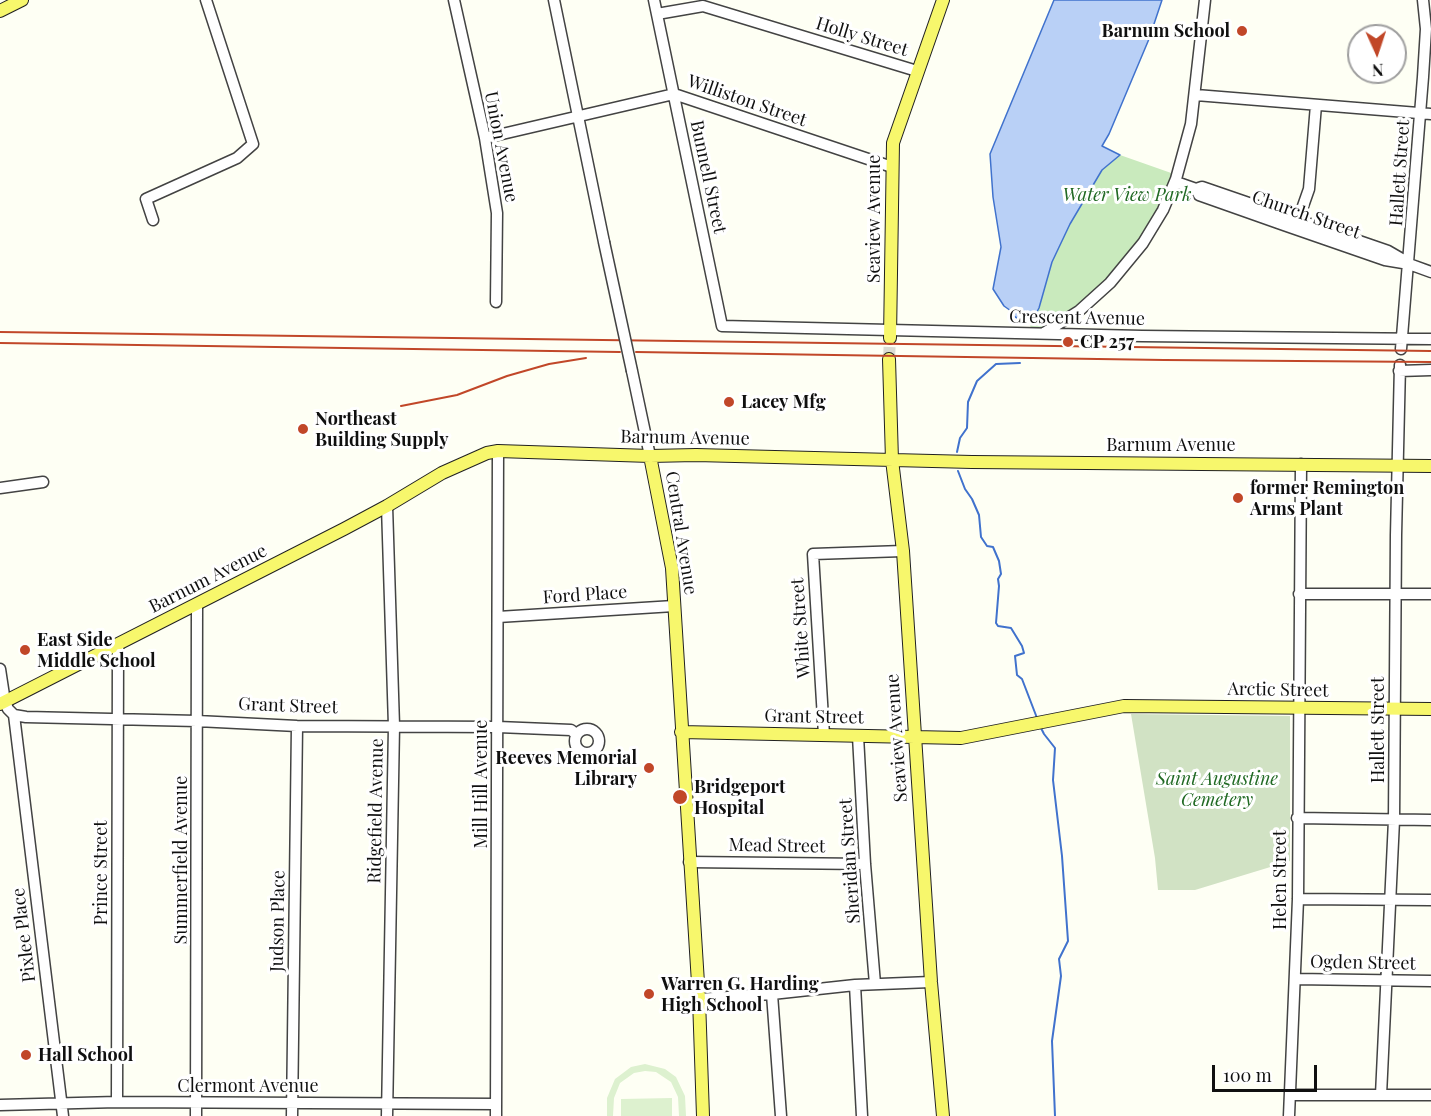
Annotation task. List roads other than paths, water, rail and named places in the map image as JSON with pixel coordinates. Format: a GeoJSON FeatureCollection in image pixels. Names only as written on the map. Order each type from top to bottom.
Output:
{"type":"FeatureCollection","features":[{"type":"Feature","properties":{"kind":"main road"},"geometry":{"type":"LineString","coordinates":[[0,11],[22,0]]}},
{"type":"Feature","properties":{"kind":"main road","name":"Seaview Avenue"},"geometry":{"type":"LineString","coordinates":[[891,334],[893,143],[943,0]]}},
{"type":"Feature","properties":{"kind":"main road","name":"Seaview Avenue"},"geometry":{"type":"LineString","coordinates":[[889,359],[892,460],[903,551],[931,982],[943,1116]]}},
{"type":"Feature","properties":{"kind":"main road","name":"Barnum Avenue"},"geometry":{"type":"LineString","coordinates":[[2,703],[387,506],[460,464],[478,455],[498,451],[892,460],[1431,466]]}},
{"type":"Feature","properties":{"kind":"main road","name":"Central Avenue"},"geometry":{"type":"LineString","coordinates":[[650,456],[672,568],[699,999],[703,1116]]}},
{"type":"Feature","properties":{"kind":"main road","name":"Grant Street"},"geometry":{"type":"LineString","coordinates":[[681,732],[961,738],[1033,726],[1124,706]]}},
{"type":"Feature","properties":{"kind":"main road","name":"Arctic Street"},"geometry":{"type":"LineString","coordinates":[[1124,706],[1431,709]]}},
{"type":"Feature","properties":{"kind":"street"},"geometry":{"type":"LineString","coordinates":[[153,220],[146,199],[237,158],[253,144],[206,0]]}},
{"type":"Feature","properties":{"kind":"street","name":"Union Avenue"},"geometry":{"type":"LineString","coordinates":[[454,0],[485,138],[497,213],[496,302]]}},
{"type":"Feature","properties":{"kind":"street","name":"Central Avenue"},"geometry":{"type":"LineString","coordinates":[[554,0],[650,456]]}},
{"type":"Feature","properties":{"kind":"street","name":"Bunnell Street"},"geometry":{"type":"LineString","coordinates":[[654,0],[722,326]]}},
{"type":"Feature","properties":{"kind":"street"},"geometry":{"type":"LineString","coordinates":[[1043,334],[1087,305],[1121,272],[1151,231],[1176,182],[1196,95],[1205,0]]}},
{"type":"Feature","properties":{"kind":"street","name":"Hallett Street"},"geometry":{"type":"LineString","coordinates":[[1402,344],[1426,114],[1426,29],[1423,0]]}},
{"type":"Feature","properties":{"kind":"street","name":"Holly Street"},"geometry":{"type":"LineString","coordinates":[[657,14],[703,6],[917,71]]}},
{"type":"Feature","properties":{"kind":"street","name":"Williston Street"},"geometry":{"type":"LineString","coordinates":[[485,138],[674,94],[892,167]]}},
{"type":"Feature","properties":{"kind":"street"},"geometry":{"type":"LineString","coordinates":[[1196,95],[1426,114]]}},
{"type":"Feature","properties":{"kind":"street"},"geometry":{"type":"LineString","coordinates":[[1296,225],[1309,189],[1316,105]]}},
{"type":"Feature","properties":{"kind":"street","name":"Church Street"},"geometry":{"type":"LineString","coordinates":[[1176,182],[1196,189],[1202,187],[1296,225],[1388,251],[1409,264],[1431,272]]}},
{"type":"Feature","properties":{"kind":"street","name":"Crescent Avenue"},"geometry":{"type":"LineString","coordinates":[[722,326],[891,334],[1043,334],[1402,344],[1431,339]]}},
{"type":"Feature","properties":{"kind":"street","name":"Hallett Street"},"geometry":{"type":"LineString","coordinates":[[1381,1095],[1394,820],[1395,594],[1400,368],[1431,370]]}},
{"type":"Feature","properties":{"kind":"street","name":"Mill Hill Avenue"},"geometry":{"type":"LineString","coordinates":[[496,1116],[498,451]]}},
{"type":"Feature","properties":{"kind":"street","name":"Helen Street"},"geometry":{"type":"LineString","coordinates":[[1289,1116],[1298,899],[1301,464]]}},
{"type":"Feature","properties":{"kind":"street"},"geometry":{"type":"LineString","coordinates":[[0,488],[43,482]]}},
{"type":"Feature","properties":{"kind":"street","name":"Ridgefield Avenue"},"geometry":{"type":"LineString","coordinates":[[387,506],[394,726],[387,1116]]}},
{"type":"Feature","properties":{"kind":"street","name":"White Street"},"geometry":{"type":"LineString","coordinates":[[824,735],[813,555],[903,551]]}},
{"type":"Feature","properties":{"kind":"street"},"geometry":{"type":"LineString","coordinates":[[1299,594],[1431,594]]}},
{"type":"Feature","properties":{"kind":"street","name":"Summerfield Avenue"},"geometry":{"type":"LineString","coordinates":[[196,605],[198,721],[196,1116]]}},
{"type":"Feature","properties":{"kind":"street","name":"Ford Place"},"geometry":{"type":"LineString","coordinates":[[498,617],[674,606]]}},
{"type":"Feature","properties":{"kind":"street","name":"Prince Street"},"geometry":{"type":"LineString","coordinates":[[117,1102],[118,645]]}},
{"type":"Feature","properties":{"kind":"street"},"geometry":{"type":"LineString","coordinates":[[0,669],[2,703],[14,715]]}},
{"type":"Feature","properties":{"kind":"street","name":"Grant Street"},"geometry":{"type":"LineString","coordinates":[[14,715],[297,726],[498,727],[571,730],[576,734]]}},
{"type":"Feature","properties":{"kind":"street","name":"Pixlee Place"},"geometry":{"type":"LineString","coordinates":[[14,715],[63,1116]]}},
{"type":"Feature","properties":{"kind":"street","name":"Judson Place"},"geometry":{"type":"LineString","coordinates":[[292,1116],[297,726]]}},
{"type":"Feature","properties":{"kind":"street","name":"Sheridan Street"},"geometry":{"type":"LineString","coordinates":[[858,736],[875,984]]}},
{"type":"Feature","properties":{"kind":"street"},"geometry":{"type":"LineString","coordinates":[[1297,818],[1431,820]]}},
{"type":"Feature","properties":{"kind":"street","name":"Mead Street"},"geometry":{"type":"LineString","coordinates":[[689,862],[865,864]]}},
{"type":"Feature","properties":{"kind":"street"},"geometry":{"type":"LineString","coordinates":[[1298,899],[1431,900]]}},
{"type":"Feature","properties":{"kind":"street","name":"Ogden Street"},"geometry":{"type":"LineString","coordinates":[[1295,979],[1431,981]]}},
{"type":"Feature","properties":{"kind":"street"},"geometry":{"type":"LineString","coordinates":[[699,999],[855,985],[931,982]]}},
{"type":"Feature","properties":{"kind":"street"},"geometry":{"type":"LineString","coordinates":[[855,985],[862,1116]]}},
{"type":"Feature","properties":{"kind":"street"},"geometry":{"type":"LineString","coordinates":[[772,994],[781,1116]]}},
{"type":"Feature","properties":{"kind":"street"},"geometry":{"type":"LineString","coordinates":[[1290,1095],[1431,1095]]}},
{"type":"Feature","properties":{"kind":"street","name":"Clermont Avenue"},"geometry":{"type":"LineString","coordinates":[[0,1105],[117,1102],[496,1104]]}},
{"type":"Feature","properties":{"kind":"water"},"geometry":{"type":"Polygon","coordinates":[[[1054,0],[1162,0],[1149,39],[1102,146],[1120,155],[1102,170],[1070,224],[1052,262],[1039,308],[1031,323],[1012,315],[993,289],[1001,247],[993,197],[990,154],[1054,0]]]}},
{"type":"Feature","properties":{"kind":"waterway"},"geometry":{"type":"LineString","coordinates":[[957,452],[960,438],[967,428],[968,402],[977,381],[996,364],[1020,363]]}},
{"type":"Feature","properties":{"kind":"waterway"},"geometry":{"type":"LineString","coordinates":[[958,471],[979,515],[981,537],[987,546],[993,547],[999,561],[1001,574],[998,579],[996,623],[998,626],[1011,628],[1022,646],[1024,653],[1015,656],[1017,675],[1022,679],[1037,718]]}},
{"type":"Feature","properties":{"kind":"waterway"},"geometry":{"type":"LineString","coordinates":[[1040,726],[1055,748],[1053,780],[1062,856],[1068,941],[1059,959],[1061,976],[1052,1041],[1055,1116]]}},
{"type":"Feature","properties":{"kind":"tunnel"},"geometry":{"type":"LineString","coordinates":[[889,359],[890,338]]}},
{"type":"Feature","properties":{"kind":"railway"},"geometry":{"type":"LineString","coordinates":[[0,332],[1431,351]]}},
{"type":"Feature","properties":{"kind":"railway"},"geometry":{"type":"LineString","coordinates":[[0,343],[620,352]]}},
{"type":"Feature","properties":{"kind":"railway"},"geometry":{"type":"LineString","coordinates":[[636,352],[1431,362]]}},
{"type":"Feature","properties":{"kind":"railway"},"geometry":{"type":"LineString","coordinates":[[401,406],[457,395],[507,376],[549,364],[586,358]]}},
{"type":"Feature","properties":{"kind":"place","name":"Barnum School"},"geometry":{"type":"Point","coordinates":[1242,31]}},
{"type":"Feature","properties":{"kind":"place","name":"CP 257"},"geometry":{"type":"Point","coordinates":[1068,342]}},
{"type":"Feature","properties":{"kind":"place","name":"Lacey Mfg"},"geometry":{"type":"Point","coordinates":[729,402]}},
{"type":"Feature","properties":{"kind":"place","name":"Northeast Building Supply"},"geometry":{"type":"Point","coordinates":[303,429]}},
{"type":"Feature","properties":{"kind":"place","name":"former Remington Arms Plant"},"geometry":{"type":"Point","coordinates":[1238,498]}},
{"type":"Feature","properties":{"kind":"place","name":"East Side Middle School"},"geometry":{"type":"Point","coordinates":[25,650]}},
{"type":"Feature","properties":{"kind":"place","name":"Reeves Memorial Library"},"geometry":{"type":"Point","coordinates":[649,768]}},
{"type":"Feature","properties":{"kind":"place","name":"Bridgeport Hospital"},"geometry":{"type":"Point","coordinates":[680,797]}},
{"type":"Feature","properties":{"kind":"place","name":"Warren G. Harding High School"},"geometry":{"type":"Point","coordinates":[649,994]}},
{"type":"Feature","properties":{"kind":"place","name":"Hall School"},"geometry":{"type":"Point","coordinates":[26,1055]}},
{"type":"Feature","properties":{"kind":"park label","name":"Water View Park"},"geometry":{"type":"Point","coordinates":[1127,195]}},
{"type":"Feature","properties":{"kind":"park label","name":"Saint Augustine Cemetery"},"geometry":{"type":"Point","coordinates":[1217,789]}}]}
